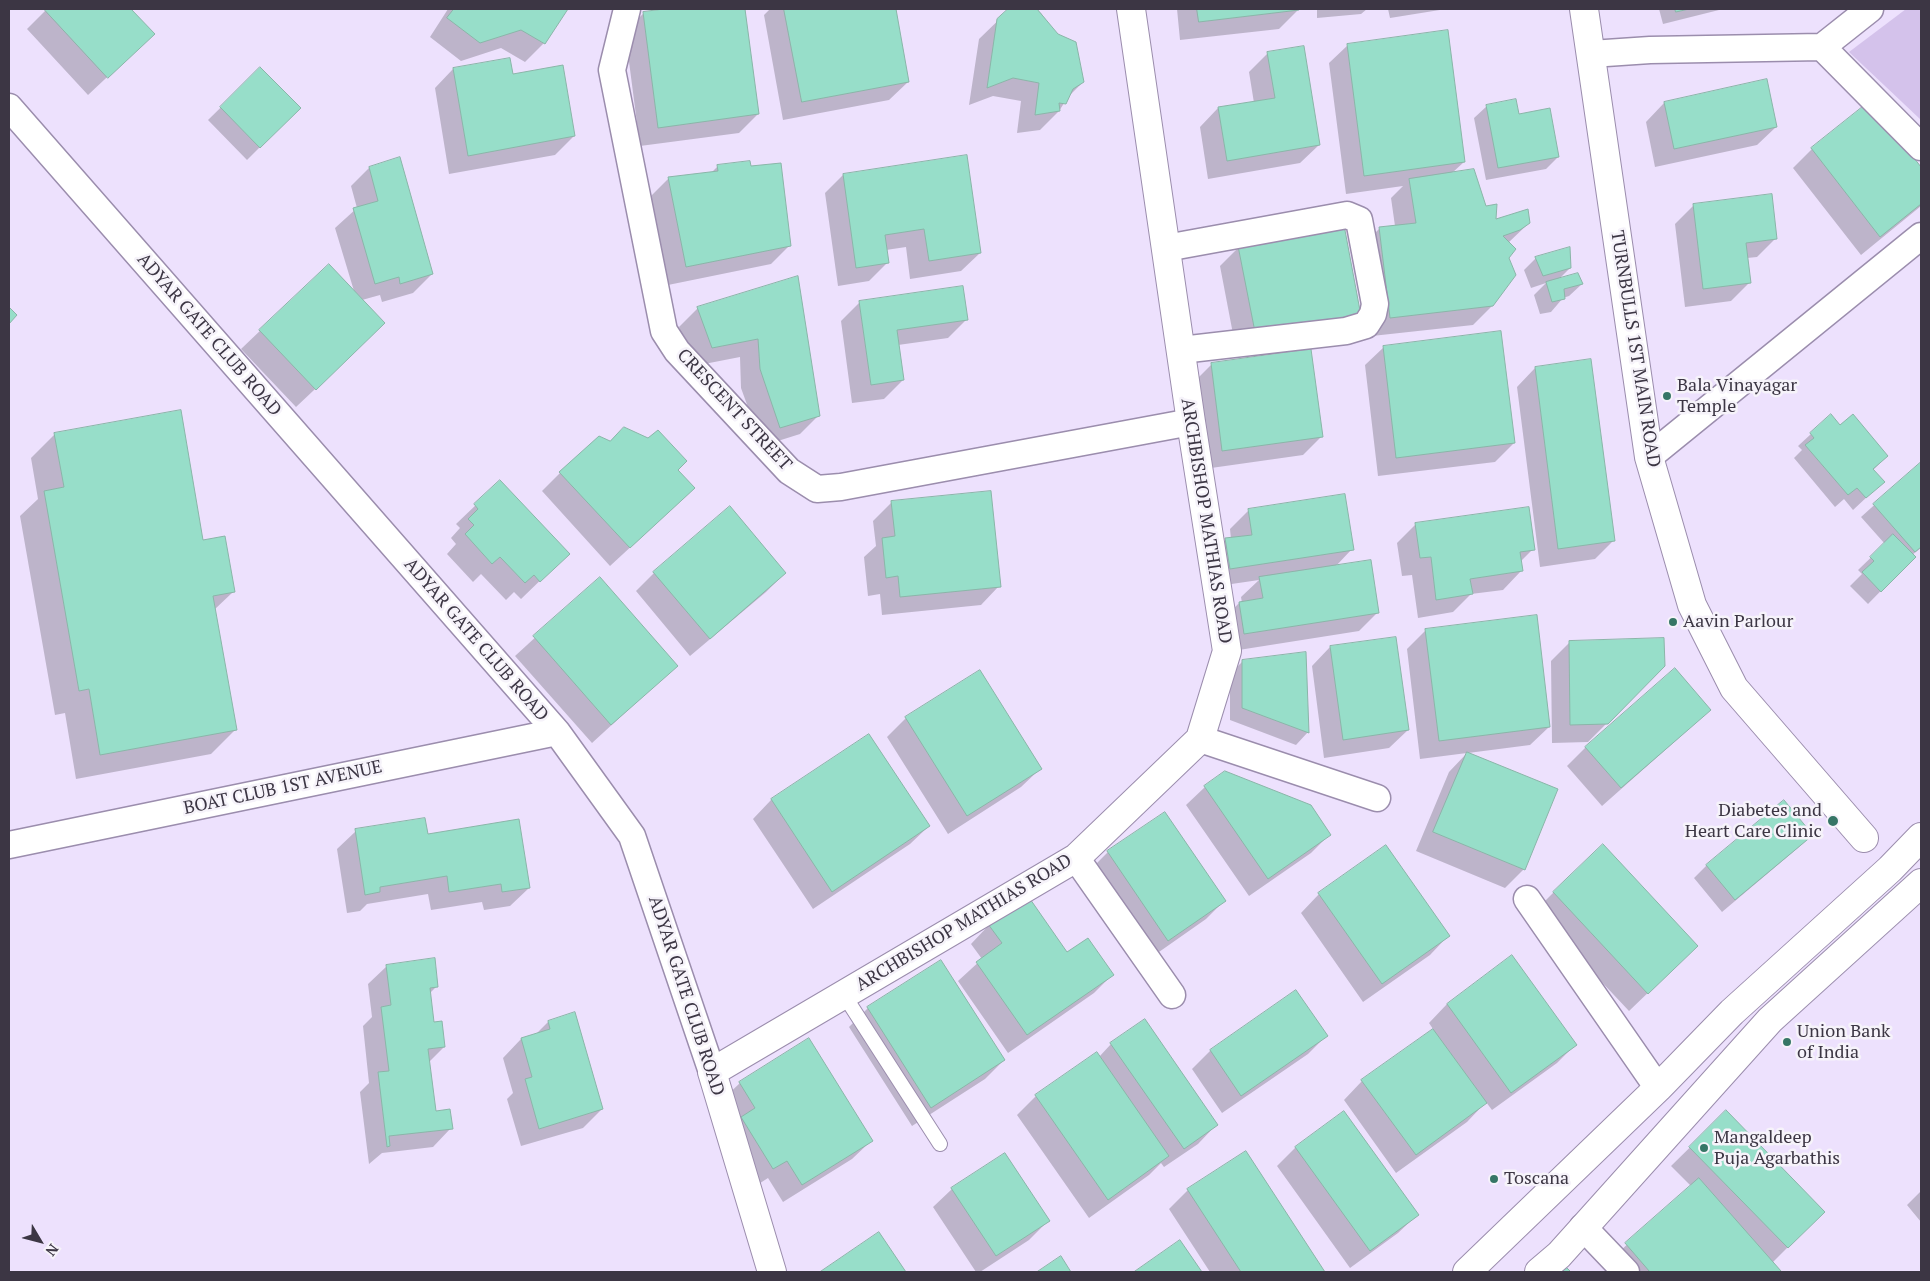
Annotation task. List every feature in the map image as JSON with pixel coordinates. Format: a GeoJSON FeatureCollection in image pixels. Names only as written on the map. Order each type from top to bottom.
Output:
{"type":"FeatureCollection","features":[{"type":"Feature","properties":{"kind":"street","name":"CRESCENT STREET"},"geometry":{"type":"LineString","coordinates":[[627,9],[612,70],[664,331],[677,351],[789,471],[817,489],[841,487],[1191,422]]}},
{"type":"Feature","properties":{"kind":"street","name":"ARCHBISHOP MATHIAS ROAD"},"geometry":{"type":"LineString","coordinates":[[712,1072],[1076,858],[1200,739],[1227,651],[1180,350],[1131,9]]}},
{"type":"Feature","properties":{"kind":"street","name":"TURNBULLS 1ST MAIN ROAD"},"geometry":{"type":"LineString","coordinates":[[1584,9],[1649,457],[1692,605],[1734,688],[1864,838]]}},
{"type":"Feature","properties":{"kind":"street"},"geometry":{"type":"LineString","coordinates":[[1591,54],[1650,50],[1822,47],[1870,9]]}},
{"type":"Feature","properties":{"kind":"street"},"geometry":{"type":"LineString","coordinates":[[1822,47],[1921,147]]}},
{"type":"Feature","properties":{"kind":"street","name":"ADYAR GATE CLUB ROAD"},"geometry":{"type":"LineString","coordinates":[[9,107],[19,132],[557,732],[632,836],[712,1072],[772,1272]]}},
{"type":"Feature","properties":{"kind":"street"},"geometry":{"type":"LineString","coordinates":[[1166,248],[1347,215],[1359,220],[1375,304],[1373,314],[1366,325],[1346,331],[1180,350]]}},
{"type":"Feature","properties":{"kind":"street"},"geometry":{"type":"LineString","coordinates":[[1649,457],[1921,236]]}},
{"type":"Feature","properties":{"kind":"street","name":"BOAT CLUB 1ST AVENUE"},"geometry":{"type":"LineString","coordinates":[[9,845],[557,732]]}},
{"type":"Feature","properties":{"kind":"street"},"geometry":{"type":"LineString","coordinates":[[1200,739],[1377,798]]}},
{"type":"Feature","properties":{"kind":"street"},"geometry":{"type":"LineString","coordinates":[[1468,1272],[1658,1088],[1732,1012],[1890,869],[1921,837]]}},
{"type":"Feature","properties":{"kind":"street"},"geometry":{"type":"LineString","coordinates":[[1076,858],[1172,995]]}},
{"type":"Feature","properties":{"kind":"street"},"geometry":{"type":"LineString","coordinates":[[1539,1272],[1559,1255],[1770,1020],[1921,883]]}},
{"type":"Feature","properties":{"kind":"street"},"geometry":{"type":"LineString","coordinates":[[1527,899],[1658,1088]]}},
{"type":"Feature","properties":{"kind":"street"},"geometry":{"type":"LineString","coordinates":[[1719,1026],[1770,1020]]}},
{"type":"Feature","properties":{"kind":"street"},"geometry":{"type":"LineString","coordinates":[[1584,1227],[1626,1272]]}},
{"type":"Feature","properties":{"kind":"lane"},"geometry":{"type":"LineString","coordinates":[[844,995],[940,1144]]}},
{"type":"Feature","properties":{"kind":"shaded area"},"geometry":{"type":"Polygon","coordinates":[[[1906,9],[1921,9],[1921,120],[1849,52],[1906,9]]]}},
{"type":"Feature","properties":{"kind":"building"},"geometry":{"type":"Polygon","coordinates":[[[44,9],[131,9],[155,34],[108,78],[44,9]]]}},
{"type":"Feature","properties":{"kind":"building"},"geometry":{"type":"Polygon","coordinates":[[[454,9],[568,9],[545,44],[521,30],[480,43],[447,18],[454,9]]]}},
{"type":"Feature","properties":{"kind":"building"},"geometry":{"type":"Polygon","coordinates":[[[664,9],[745,9],[759,114],[658,128],[643,12],[664,9]]]}},
{"type":"Feature","properties":{"kind":"building"},"geometry":{"type":"Polygon","coordinates":[[[784,9],[896,9],[909,82],[802,102],[784,9]]]}},
{"type":"Feature","properties":{"kind":"building"},"geometry":{"type":"Polygon","coordinates":[[[1008,9],[1037,9],[1058,34],[1076,42],[1084,82],[1073,89],[1066,104],[1059,103],[1060,111],[1035,115],[1039,83],[1013,78],[987,88],[997,19],[1008,9]]]}},
{"type":"Feature","properties":{"kind":"building"},"geometry":{"type":"Polygon","coordinates":[[[1197,9],[1299,9],[1299,10],[1199,22],[1197,9]]]}},
{"type":"Feature","properties":{"kind":"building"},"geometry":{"type":"Polygon","coordinates":[[[1675,9],[1689,9],[1676,12],[1675,9]]]}},
{"type":"Feature","properties":{"kind":"building"},"geometry":{"type":"Polygon","coordinates":[[[1448,30],[1465,162],[1364,176],[1347,44],[1448,30]]]}},
{"type":"Feature","properties":{"kind":"building"},"geometry":{"type":"Polygon","coordinates":[[[1304,46],[1320,145],[1227,161],[1218,107],[1275,98],[1267,52],[1304,46]]]}},
{"type":"Feature","properties":{"kind":"building"},"geometry":{"type":"Polygon","coordinates":[[[510,58],[513,74],[563,65],[575,136],[468,156],[453,68],[510,58]]]}},
{"type":"Feature","properties":{"kind":"building"},"geometry":{"type":"Polygon","coordinates":[[[260,67],[301,108],[260,148],[220,107],[260,67]]]}},
{"type":"Feature","properties":{"kind":"building"},"geometry":{"type":"Polygon","coordinates":[[[1767,79],[1777,127],[1674,149],[1664,102],[1767,79]]]}},
{"type":"Feature","properties":{"kind":"building"},"geometry":{"type":"Polygon","coordinates":[[[1516,99],[1519,114],[1550,108],[1559,157],[1498,168],[1486,105],[1516,99]]]}},
{"type":"Feature","properties":{"kind":"building"},"geometry":{"type":"Polygon","coordinates":[[[1870,101],[1921,167],[1921,204],[1880,237],[1811,148],[1870,101]]]}},
{"type":"Feature","properties":{"kind":"building"},"geometry":{"type":"Polygon","coordinates":[[[967,155],[981,253],[929,261],[924,229],[885,235],[889,263],[856,268],[843,174],[967,155]]]}},
{"type":"Feature","properties":{"kind":"building"},"geometry":{"type":"Polygon","coordinates":[[[400,157],[433,274],[400,284],[399,277],[375,284],[353,208],[378,201],[369,167],[400,157]]]}},
{"type":"Feature","properties":{"kind":"building"},"geometry":{"type":"Polygon","coordinates":[[[750,161],[751,166],[781,163],[791,246],[686,267],[668,177],[718,171],[717,165],[750,161]]]}},
{"type":"Feature","properties":{"kind":"building"},"geometry":{"type":"Polygon","coordinates":[[[1474,169],[1486,206],[1497,204],[1496,219],[1528,209],[1530,223],[1520,230],[1503,236],[1516,249],[1509,258],[1516,275],[1493,306],[1390,318],[1379,227],[1416,223],[1409,179],[1474,169]]]}},
{"type":"Feature","properties":{"kind":"building"},"geometry":{"type":"Polygon","coordinates":[[[1772,194],[1777,239],[1746,243],[1751,283],[1703,289],[1693,204],[1772,194]]]}},
{"type":"Feature","properties":{"kind":"building"},"geometry":{"type":"Polygon","coordinates":[[[1344,225],[1361,316],[1256,337],[1238,246],[1344,225]]]}},
{"type":"Feature","properties":{"kind":"building"},"geometry":{"type":"Polygon","coordinates":[[[1570,247],[1571,268],[1543,276],[1535,257],[1570,247]]]}},
{"type":"Feature","properties":{"kind":"building"},"geometry":{"type":"Polygon","coordinates":[[[329,264],[385,323],[316,390],[259,330],[329,264]]]}},
{"type":"Feature","properties":{"kind":"building"},"geometry":{"type":"Polygon","coordinates":[[[1578,273],[1583,284],[1564,289],[1565,299],[1552,302],[1546,282],[1578,273]]]}},
{"type":"Feature","properties":{"kind":"building"},"geometry":{"type":"Polygon","coordinates":[[[798,276],[820,416],[780,428],[760,369],[758,339],[712,348],[697,307],[798,276]]]}},
{"type":"Feature","properties":{"kind":"building"},"geometry":{"type":"Polygon","coordinates":[[[963,286],[968,320],[897,330],[904,380],[871,385],[859,301],[963,286]]]}},
{"type":"Feature","properties":{"kind":"building"},"geometry":{"type":"Polygon","coordinates":[[[9,307],[17,315],[9,324],[9,307]]]}},
{"type":"Feature","properties":{"kind":"building"},"geometry":{"type":"Polygon","coordinates":[[[1501,331],[1515,443],[1396,458],[1383,346],[1501,331]]]}},
{"type":"Feature","properties":{"kind":"building"},"geometry":{"type":"Polygon","coordinates":[[[1311,349],[1323,437],[1222,451],[1211,363],[1311,349]]]}},
{"type":"Feature","properties":{"kind":"building"},"geometry":{"type":"Polygon","coordinates":[[[1591,359],[1615,541],[1558,549],[1535,367],[1591,359]]]}},
{"type":"Feature","properties":{"kind":"building"},"geometry":{"type":"Polygon","coordinates":[[[181,410],[203,540],[225,536],[235,592],[213,596],[237,730],[100,755],[89,689],[79,691],[44,491],[64,487],[54,433],[181,410]]]}},
{"type":"Feature","properties":{"kind":"building"},"geometry":{"type":"Polygon","coordinates":[[[1831,414],[1840,425],[1853,414],[1888,456],[1873,469],[1885,482],[1866,498],[1857,488],[1848,495],[1805,445],[1814,438],[1810,433],[1831,414]]]}},
{"type":"Feature","properties":{"kind":"building"},"geometry":{"type":"Polygon","coordinates":[[[624,427],[648,438],[658,430],[687,461],[678,470],[695,488],[630,548],[559,472],[599,436],[610,441],[624,427]]]}},
{"type":"Feature","properties":{"kind":"building"},"geometry":{"type":"Polygon","coordinates":[[[1921,462],[1921,547],[1915,552],[1873,504],[1921,462]]]}},
{"type":"Feature","properties":{"kind":"building"},"geometry":{"type":"Polygon","coordinates":[[[500,480],[570,554],[540,582],[534,575],[525,583],[500,557],[492,564],[465,534],[474,525],[468,519],[478,509],[474,504],[500,480]]]}},
{"type":"Feature","properties":{"kind":"building"},"geometry":{"type":"Polygon","coordinates":[[[991,491],[1001,587],[900,597],[898,576],[886,578],[882,538],[895,536],[891,501],[991,491]]]}},
{"type":"Feature","properties":{"kind":"building"},"geometry":{"type":"Polygon","coordinates":[[[1345,494],[1354,550],[1230,569],[1225,538],[1252,535],[1248,509],[1345,494]]]}},
{"type":"Feature","properties":{"kind":"building"},"geometry":{"type":"Polygon","coordinates":[[[730,506],[786,573],[710,639],[653,572],[730,506]]]}},
{"type":"Feature","properties":{"kind":"building"},"geometry":{"type":"Polygon","coordinates":[[[1529,507],[1535,550],[1520,552],[1523,571],[1470,579],[1473,594],[1436,600],[1431,557],[1420,558],[1415,523],[1529,507]]]}},
{"type":"Feature","properties":{"kind":"building"},"geometry":{"type":"Polygon","coordinates":[[[1893,534],[1916,557],[1881,592],[1862,572],[1874,561],[1870,557],[1893,534]]]}},
{"type":"Feature","properties":{"kind":"building"},"geometry":{"type":"Polygon","coordinates":[[[1371,560],[1379,613],[1244,634],[1239,602],[1263,598],[1259,577],[1371,560]]]}},
{"type":"Feature","properties":{"kind":"building"},"geometry":{"type":"Polygon","coordinates":[[[600,577],[678,666],[611,725],[533,636],[600,577]]]}},
{"type":"Feature","properties":{"kind":"building"},"geometry":{"type":"Polygon","coordinates":[[[1537,615],[1550,727],[1439,741],[1425,629],[1537,615]]]}},
{"type":"Feature","properties":{"kind":"building"},"geometry":{"type":"Polygon","coordinates":[[[1396,637],[1409,730],[1343,740],[1330,646],[1396,637]]]}},
{"type":"Feature","properties":{"kind":"building"},"geometry":{"type":"Polygon","coordinates":[[[1664,638],[1665,666],[1608,724],[1570,725],[1569,641],[1664,638]]]}},
{"type":"Feature","properties":{"kind":"building"},"geometry":{"type":"Polygon","coordinates":[[[1306,652],[1309,733],[1242,708],[1242,660],[1306,652]]]}},
{"type":"Feature","properties":{"kind":"building"},"geometry":{"type":"Polygon","coordinates":[[[1675,668],[1711,710],[1621,788],[1585,747],[1675,668]]]}},
{"type":"Feature","properties":{"kind":"building"},"geometry":{"type":"Polygon","coordinates":[[[980,670],[1042,769],[967,816],[905,717],[980,670]]]}},
{"type":"Feature","properties":{"kind":"building"},"geometry":{"type":"Polygon","coordinates":[[[869,734],[930,826],[832,892],[771,799],[869,734]]]}},
{"type":"Feature","properties":{"kind":"building"},"geometry":{"type":"Polygon","coordinates":[[[1467,752],[1558,789],[1525,870],[1433,832],[1467,752]]]}},
{"type":"Feature","properties":{"kind":"building"},"geometry":{"type":"Polygon","coordinates":[[[1225,771],[1311,805],[1331,835],[1268,879],[1204,786],[1225,771]]]}},
{"type":"Feature","properties":{"kind":"building"},"geometry":{"type":"Polygon","coordinates":[[[1784,800],[1813,835],[1735,900],[1706,865],[1784,800]]]}},
{"type":"Feature","properties":{"kind":"building"},"geometry":{"type":"Polygon","coordinates":[[[1165,812],[1226,901],[1168,941],[1107,851],[1165,812]]]}},
{"type":"Feature","properties":{"kind":"building"},"geometry":{"type":"Polygon","coordinates":[[[425,818],[428,834],[519,819],[530,888],[502,892],[501,884],[449,892],[447,876],[380,887],[380,892],[365,895],[355,829],[425,818]]]}},
{"type":"Feature","properties":{"kind":"building"},"geometry":{"type":"Polygon","coordinates":[[[1603,844],[1698,946],[1648,994],[1553,892],[1603,844]]]}},
{"type":"Feature","properties":{"kind":"building"},"geometry":{"type":"Polygon","coordinates":[[[1386,845],[1450,936],[1382,984],[1318,893],[1386,845]]]}},
{"type":"Feature","properties":{"kind":"building"},"geometry":{"type":"Polygon","coordinates":[[[1028,896],[1067,952],[1088,938],[1114,975],[1027,1035],[976,962],[1002,943],[988,924],[1028,896]]]}},
{"type":"Feature","properties":{"kind":"building"},"geometry":{"type":"Polygon","coordinates":[[[1512,955],[1577,1045],[1511,1093],[1447,1004],[1512,955]]]}},
{"type":"Feature","properties":{"kind":"building"},"geometry":{"type":"Polygon","coordinates":[[[435,958],[438,987],[430,988],[434,1022],[442,1021],[445,1047],[428,1049],[436,1111],[450,1109],[453,1129],[389,1136],[390,1146],[387,1147],[378,1072],[389,1071],[381,1007],[391,1005],[386,965],[435,958]]]}},
{"type":"Feature","properties":{"kind":"building"},"geometry":{"type":"Polygon","coordinates":[[[941,960],[1005,1060],[931,1108],[867,1007],[941,960]]]}},
{"type":"Feature","properties":{"kind":"building"},"geometry":{"type":"Polygon","coordinates":[[[1296,990],[1328,1036],[1241,1096],[1210,1050],[1296,990]]]}},
{"type":"Feature","properties":{"kind":"building"},"geometry":{"type":"Polygon","coordinates":[[[575,1012],[603,1109],[539,1129],[525,1079],[532,1077],[521,1038],[550,1029],[548,1021],[575,1012]]]}},
{"type":"Feature","properties":{"kind":"building"},"geometry":{"type":"Polygon","coordinates":[[[1145,1019],[1218,1125],[1184,1149],[1110,1043],[1145,1019]]]}},
{"type":"Feature","properties":{"kind":"building"},"geometry":{"type":"Polygon","coordinates":[[[1433,1029],[1487,1103],[1416,1155],[1361,1080],[1433,1029]]]}},
{"type":"Feature","properties":{"kind":"building"},"geometry":{"type":"Polygon","coordinates":[[[809,1038],[873,1141],[802,1185],[787,1161],[773,1169],[741,1117],[755,1108],[739,1082],[809,1038]]]}},
{"type":"Feature","properties":{"kind":"building"},"geometry":{"type":"Polygon","coordinates":[[[1097,1052],[1169,1156],[1108,1200],[1035,1095],[1097,1052]]]}},
{"type":"Feature","properties":{"kind":"building"},"geometry":{"type":"Polygon","coordinates":[[[1726,1110],[1825,1212],[1788,1248],[1689,1147],[1726,1110]]]}},
{"type":"Feature","properties":{"kind":"building"},"geometry":{"type":"Polygon","coordinates":[[[1344,1111],[1419,1215],[1370,1251],[1295,1147],[1344,1111]]]}},
{"type":"Feature","properties":{"kind":"building"},"geometry":{"type":"Polygon","coordinates":[[[1246,1151],[1325,1272],[1241,1272],[1187,1189],[1246,1151]]]}},
{"type":"Feature","properties":{"kind":"building"},"geometry":{"type":"Polygon","coordinates":[[[1005,1153],[1050,1221],[996,1256],[951,1188],[1005,1153]]]}},
{"type":"Feature","properties":{"kind":"building"},"geometry":{"type":"Polygon","coordinates":[[[1699,1178],[1781,1271],[1650,1272],[1625,1243],[1699,1178]]]}},
{"type":"Feature","properties":{"kind":"building"},"geometry":{"type":"Polygon","coordinates":[[[879,1232],[906,1272],[820,1272],[879,1232]]]}},
{"type":"Feature","properties":{"kind":"building"},"geometry":{"type":"Polygon","coordinates":[[[1180,1240],[1202,1272],[1134,1272],[1180,1240]]]}},
{"type":"Feature","properties":{"kind":"building"},"geometry":{"type":"Polygon","coordinates":[[[1061,1256],[1071,1272],[1037,1272],[1061,1256]]]}},
{"type":"Feature","properties":{"kind":"building"},"geometry":{"type":"Polygon","coordinates":[[[1566,1267],[1571,1272],[1560,1272],[1566,1267]]]}},
{"type":"Feature","properties":{"kind":"place","name":"Bala Vinayagar Temple"},"geometry":{"type":"Point","coordinates":[1667,396]}},
{"type":"Feature","properties":{"kind":"place","name":"Aavin Parlour"},"geometry":{"type":"Point","coordinates":[1673,622]}},
{"type":"Feature","properties":{"kind":"place","name":"Diabetes and Heart Care Clinic"},"geometry":{"type":"Point","coordinates":[1833,821]}},
{"type":"Feature","properties":{"kind":"place","name":"Union Bank of India"},"geometry":{"type":"Point","coordinates":[1787,1042]}},
{"type":"Feature","properties":{"kind":"place","name":"Mangaldeep Puja Agarbathis"},"geometry":{"type":"Point","coordinates":[1704,1148]}},
{"type":"Feature","properties":{"kind":"place","name":"Toscana"},"geometry":{"type":"Point","coordinates":[1494,1179]}}]}
